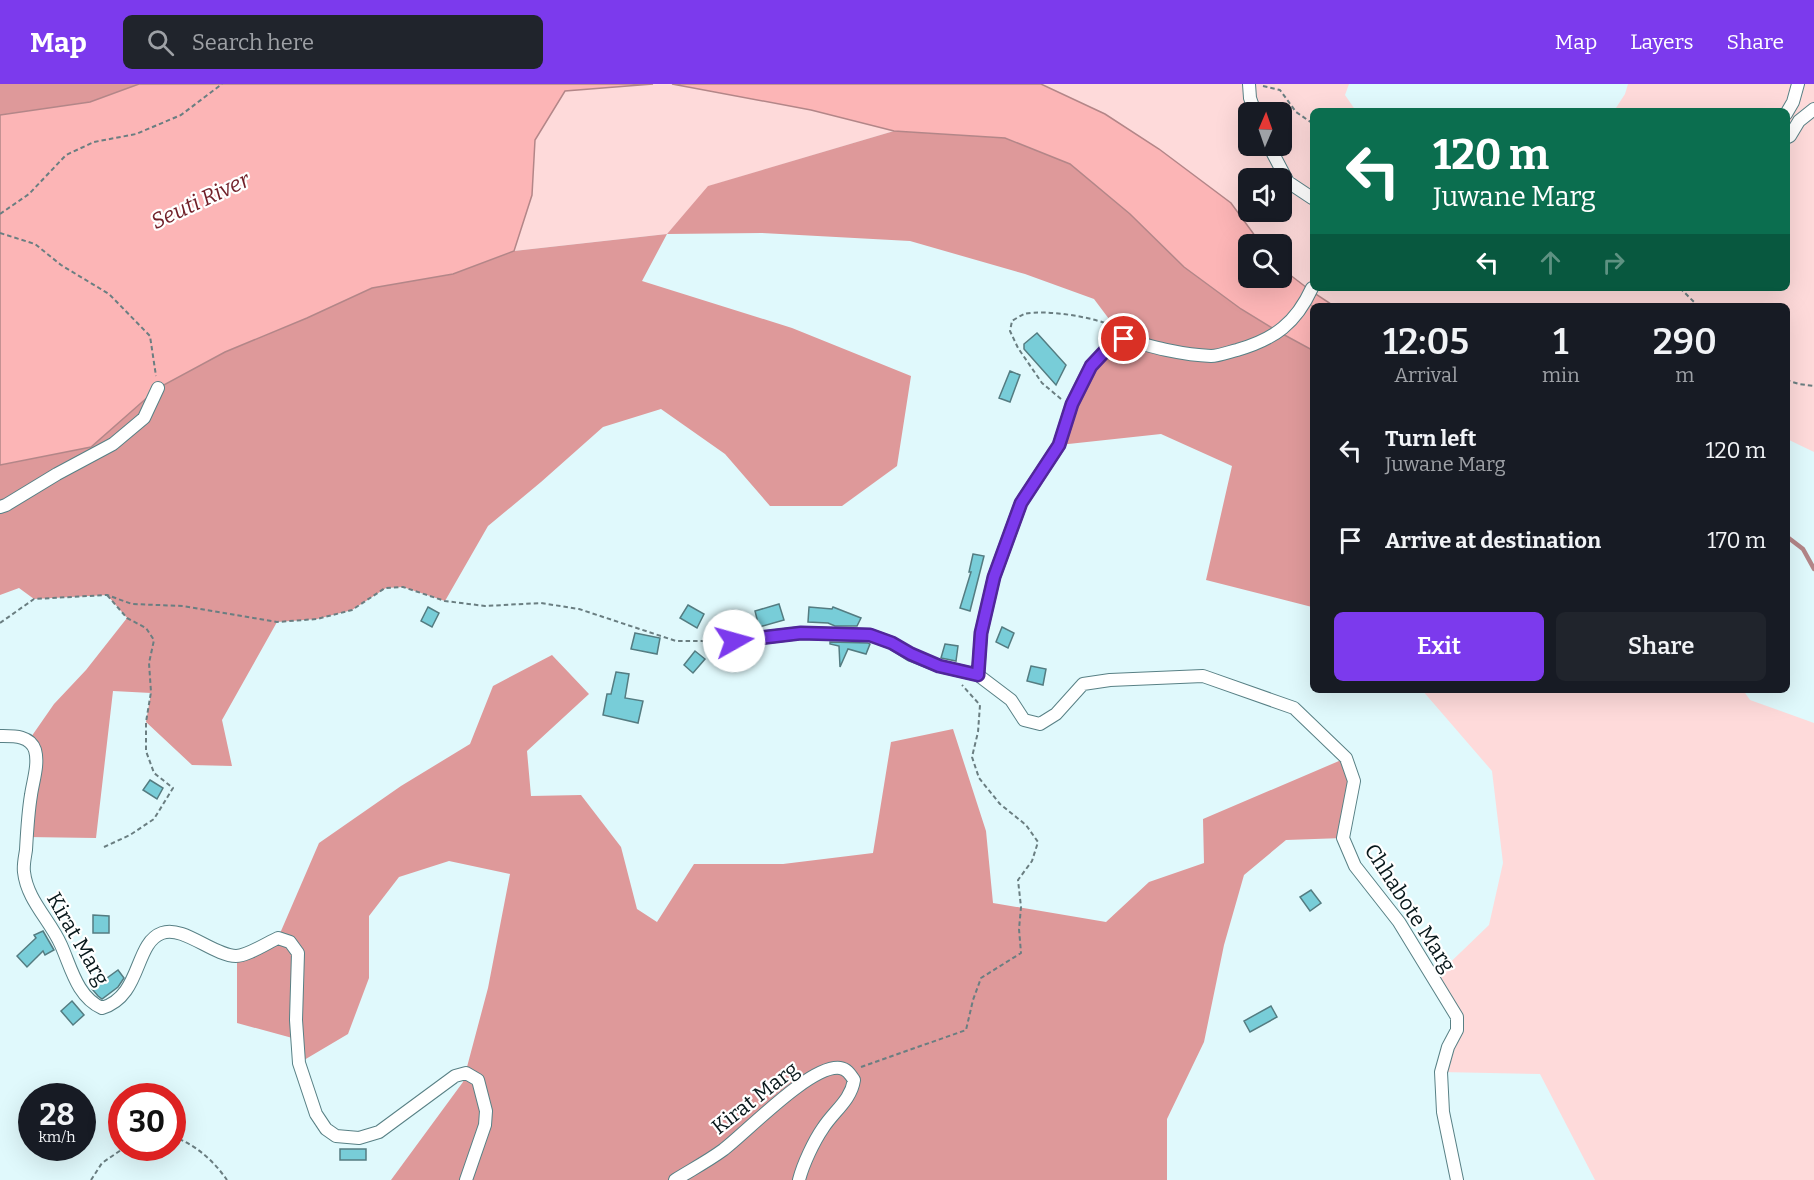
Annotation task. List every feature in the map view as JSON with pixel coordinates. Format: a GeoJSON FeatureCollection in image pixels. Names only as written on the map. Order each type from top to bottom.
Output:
{"type":"FeatureCollection","features":[{"type":"Feature","properties":{"kind":"street"},"geometry":{"type":"LineString","coordinates":[[1249,84],[1251,102]]}},
{"type":"Feature","properties":{"kind":"street"},"geometry":{"type":"LineString","coordinates":[[1790,108],[1798,84]]}},
{"type":"Feature","properties":{"kind":"street"},"geometry":{"type":"LineString","coordinates":[[1790,136],[1799,121],[1814,109]]}},
{"type":"Feature","properties":{"kind":"street"},"geometry":{"type":"LineString","coordinates":[[1274,156],[1288,182],[1310,197]]}},
{"type":"Feature","properties":{"kind":"street"},"geometry":{"type":"LineString","coordinates":[[978,675],[981,633],[994,577],[1021,503],[1059,445],[1072,404],[1091,366],[1106,350],[1124,339],[1169,352],[1213,356],[1255,345],[1278,332],[1303,307],[1311,291]]}},
{"type":"Feature","properties":{"kind":"street"},"geometry":{"type":"LineString","coordinates":[[0,507],[113,444],[144,418],[158,388]]}},
{"type":"Feature","properties":{"kind":"street","name":"Chhabote Marg"},"geometry":{"type":"LineString","coordinates":[[734,641],[801,633],[870,635],[939,666],[978,675],[1011,700],[1024,720],[1040,724],[1056,714],[1083,684],[1110,680],[1203,676],[1294,708],[1346,758],[1354,781],[1343,838],[1355,866],[1400,922],[1457,1017],[1457,1030],[1448,1047],[1441,1072],[1443,1112],[1457,1180]]}},
{"type":"Feature","properties":{"kind":"street","name":"Kirat Marg"},"geometry":{"type":"LineString","coordinates":[[0,736],[18,736],[29,740],[35,749],[36,764],[24,872],[28,892],[61,944],[80,988],[93,1004],[102,1008],[112,1005],[124,993],[139,966],[148,942],[163,932],[179,933],[220,953],[237,956],[278,938],[290,942],[298,953],[296,1020],[299,1063],[316,1114],[326,1130],[336,1136],[358,1138],[379,1132],[455,1076],[466,1073],[478,1080],[486,1111],[485,1125],[466,1180]]}},
{"type":"Feature","properties":{"kind":"street","name":"Kirat Marg"},"geometry":{"type":"LineString","coordinates":[[675,1180],[723,1150],[806,1080],[828,1070],[840,1068],[848,1071]]}},
{"type":"Feature","properties":{"kind":"street"},"geometry":{"type":"LineString","coordinates":[[799,1180],[801,1171],[823,1128],[852,1090],[854,1080],[848,1071]]}},
{"type":"Feature","properties":{"kind":"path"},"geometry":{"type":"LineString","coordinates":[[0,214],[29,194],[66,155],[94,142],[136,134],[181,115],[222,84]]}},
{"type":"Feature","properties":{"kind":"path"},"geometry":{"type":"LineString","coordinates":[[1250,98],[1262,86],[1280,90],[1296,112],[1310,122]]}},
{"type":"Feature","properties":{"kind":"path"},"geometry":{"type":"LineString","coordinates":[[0,233],[35,244],[61,265],[110,294],[150,336],[158,388]]}},
{"type":"Feature","properties":{"kind":"path"},"geometry":{"type":"LineString","coordinates":[[1683,291],[1695,303]]}},
{"type":"Feature","properties":{"kind":"path"},"geometry":{"type":"LineString","coordinates":[[1072,404],[1062,400],[1042,383],[1018,348],[1010,331],[1012,321],[1024,314],[1051,313],[1093,318],[1115,326],[1124,339]]}},
{"type":"Feature","properties":{"kind":"path"},"geometry":{"type":"LineString","coordinates":[[1790,381],[1814,386]]}},
{"type":"Feature","properties":{"kind":"path"},"geometry":{"type":"LineString","coordinates":[[0,623],[34,599],[107,595],[132,604],[183,606],[277,622],[317,619],[352,610],[386,588],[403,587],[445,601],[485,606],[541,603],[579,609],[676,640],[734,641]]}},
{"type":"Feature","properties":{"kind":"path"},"geometry":{"type":"LineString","coordinates":[[104,847],[130,835],[154,819],[173,788],[154,773],[146,751],[146,722],[151,692],[149,663],[154,640],[146,628],[127,618],[107,595]]}},
{"type":"Feature","properties":{"kind":"path"},"geometry":{"type":"LineString","coordinates":[[848,1071],[966,1030],[981,978],[1021,953],[1019,929],[1021,908],[1018,880],[1032,861],[1038,842],[1026,825],[1000,804],[979,778],[972,757],[981,705],[939,666]]}},
{"type":"Feature","properties":{"kind":"path"},"geometry":{"type":"LineString","coordinates":[[186,1143],[215,1163],[228,1180]]}},
{"type":"Feature","properties":{"kind":"path"},"geometry":{"type":"LineString","coordinates":[[91,1180],[102,1163],[108,1159]]}},
{"type":"Feature","properties":{"kind":"shaded area"},"geometry":{"type":"Polygon","coordinates":[[[0,84],[139,84],[90,102],[0,115],[0,84]]]}},
{"type":"Feature","properties":{"kind":"shaded area"},"geometry":{"type":"Polygon","coordinates":[[[672,84],[811,110],[894,131],[709,186],[667,234],[514,251],[532,195],[535,140],[565,91],[672,84]]]}},
{"type":"Feature","properties":{"kind":"shaded area"},"geometry":{"type":"Polygon","coordinates":[[[1041,84],[1349,84],[1345,95],[1354,108],[1310,108],[1310,290],[1292,276],[1292,234],[1254,234],[1245,222],[1292,222],[1292,168],[1238,168],[1238,213],[1231,203],[1159,149],[1105,114],[1041,84]]]}},
{"type":"Feature","properties":{"kind":"shaded area"},"geometry":{"type":"Polygon","coordinates":[[[1628,84],[1814,84],[1814,452],[1790,440],[1790,303],[1329,303],[1311,291],[1790,291],[1790,108],[1616,108],[1625,94],[1628,84]]]}},
{"type":"Feature","properties":{"kind":"shaded area"},"geometry":{"type":"Polygon","coordinates":[[[894,131],[1005,138],[1070,164],[1130,214],[1184,267],[1241,309],[1310,349],[1310,606],[1206,580],[1232,466],[1161,434],[1059,445],[1091,366],[1124,339],[1094,299],[1025,274],[910,241],[762,233],[667,234],[708,186],[894,131]]]}},
{"type":"Feature","properties":{"kind":"shaded area"},"geometry":{"type":"Polygon","coordinates":[[[667,234],[642,281],[792,328],[911,376],[897,466],[842,506],[770,506],[725,454],[661,409],[603,427],[488,526],[445,601],[403,587],[386,588],[352,610],[317,619],[277,622],[222,720],[232,766],[192,765],[146,722],[151,693],[113,691],[96,838],[27,837],[36,764],[29,740],[54,704],[86,670],[127,618],[107,595],[34,599],[19,588],[0,595],[0,465],[91,447],[158,388],[225,352],[372,288],[453,274],[514,251],[667,234]]]}},
{"type":"Feature","properties":{"kind":"shaded area"},"geometry":{"type":"Polygon","coordinates":[[[552,655],[589,694],[527,751],[531,796],[581,795],[621,847],[637,909],[657,922],[694,864],[783,864],[873,853],[891,742],[953,729],[986,831],[993,903],[1106,922],[1149,882],[1204,863],[1203,819],[1346,758],[1354,781],[1343,838],[1286,840],[1244,875],[1224,945],[1204,1042],[1167,1119],[1167,1180],[391,1180],[463,1082],[488,988],[510,874],[449,861],[399,877],[369,916],[369,978],[348,1034],[299,1063],[296,1039],[237,1023],[237,956],[278,938],[319,843],[401,786],[470,744],[493,686],[552,655]]]}},
{"type":"Feature","properties":{"kind":"shaded area"},"geometry":{"type":"Polygon","coordinates":[[[1425,693],[1745,693],[1750,700],[1814,723],[1814,1180],[1595,1180],[1540,1074],[1441,1072],[1457,1030],[1434,978],[1489,925],[1503,863],[1492,771],[1425,693]]]}},
{"type":"Feature","properties":{"kind":"water","name":"Seuti River"},"geometry":{"type":"Polygon","coordinates":[[[139,84],[653,84],[565,91],[535,140],[532,195],[514,251],[453,274],[372,288],[225,352],[158,388],[91,447],[0,465],[0,115],[90,102],[139,84]]]}},
{"type":"Feature","properties":{"kind":"water"},"geometry":{"type":"Polygon","coordinates":[[[672,84],[1041,84],[1105,114],[1159,149],[1231,203],[1238,213],[1238,222],[1245,222],[1254,234],[1238,234],[1238,288],[1292,288],[1292,276],[1329,303],[1310,303],[1310,349],[1241,309],[1184,267],[1130,214],[1070,164],[1005,138],[894,131],[811,110],[672,84]]]}},
{"type":"Feature","properties":{"kind":"building"},"geometry":{"type":"Polygon","coordinates":[[[1037,333],[1066,365],[1056,385],[1024,349],[1024,344],[1037,333]]]}},
{"type":"Feature","properties":{"kind":"building"},"geometry":{"type":"Polygon","coordinates":[[[1010,371],[1020,375],[1010,402],[999,398],[1010,371]]]}},
{"type":"Feature","properties":{"kind":"building"},"geometry":{"type":"Polygon","coordinates":[[[973,554],[984,556],[970,611],[960,608],[971,572],[969,572],[973,554]]]}},
{"type":"Feature","properties":{"kind":"building"},"geometry":{"type":"Polygon","coordinates":[[[779,604],[784,620],[759,627],[755,611],[779,604]]]}},
{"type":"Feature","properties":{"kind":"building"},"geometry":{"type":"Polygon","coordinates":[[[688,605],[704,614],[697,628],[680,618],[688,605]]]}},
{"type":"Feature","properties":{"kind":"building"},"geometry":{"type":"Polygon","coordinates":[[[428,607],[439,613],[432,627],[421,621],[428,607]]]}},
{"type":"Feature","properties":{"kind":"building"},"geometry":{"type":"Polygon","coordinates":[[[809,607],[832,609],[833,607],[861,618],[857,626],[808,622],[809,607]]]}},
{"type":"Feature","properties":{"kind":"building"},"geometry":{"type":"Polygon","coordinates":[[[1002,627],[1014,633],[1008,648],[996,642],[1002,627]]]}},
{"type":"Feature","properties":{"kind":"building"},"geometry":{"type":"Polygon","coordinates":[[[635,633],[660,638],[657,654],[631,649],[635,633]]]}},
{"type":"Feature","properties":{"kind":"building"},"geometry":{"type":"Polygon","coordinates":[[[830,642],[870,644],[866,654],[848,649],[840,667],[839,646],[830,644],[830,642]]]}},
{"type":"Feature","properties":{"kind":"building"},"geometry":{"type":"Polygon","coordinates":[[[945,644],[958,646],[956,661],[941,658],[945,644]]]}},
{"type":"Feature","properties":{"kind":"building"},"geometry":{"type":"Polygon","coordinates":[[[695,651],[705,659],[693,673],[684,665],[695,651]]]}},
{"type":"Feature","properties":{"kind":"building"},"geometry":{"type":"Polygon","coordinates":[[[1031,666],[1046,669],[1043,685],[1027,681],[1031,666]]]}},
{"type":"Feature","properties":{"kind":"building"},"geometry":{"type":"Polygon","coordinates":[[[616,672],[629,674],[625,698],[643,701],[638,723],[603,715],[607,694],[611,694],[616,672]]]}},
{"type":"Feature","properties":{"kind":"building"},"geometry":{"type":"Polygon","coordinates":[[[150,780],[163,788],[157,799],[143,790],[150,780]]]}},
{"type":"Feature","properties":{"kind":"building"},"geometry":{"type":"Polygon","coordinates":[[[1311,890],[1321,903],[1310,911],[1300,897],[1311,890]]]}},
{"type":"Feature","properties":{"kind":"building"},"geometry":{"type":"Polygon","coordinates":[[[93,915],[109,916],[109,933],[93,933],[93,915]]]}},
{"type":"Feature","properties":{"kind":"building"},"geometry":{"type":"Polygon","coordinates":[[[43,931],[54,950],[45,955],[43,951],[27,967],[17,956],[36,938],[34,935],[43,931]]]}},
{"type":"Feature","properties":{"kind":"building"},"geometry":{"type":"Polygon","coordinates":[[[118,970],[124,978],[118,987],[102,999],[92,989],[118,970]]]}},
{"type":"Feature","properties":{"kind":"building"},"geometry":{"type":"Polygon","coordinates":[[[72,1001],[84,1015],[73,1025],[61,1011],[72,1001]]]}},
{"type":"Feature","properties":{"kind":"building"},"geometry":{"type":"Polygon","coordinates":[[[1271,1006],[1277,1017],[1250,1032],[1244,1021],[1271,1006]]]}},
{"type":"Feature","properties":{"kind":"building"},"geometry":{"type":"Polygon","coordinates":[[[340,1149],[366,1149],[366,1160],[340,1160],[340,1149]]]}},
{"type":"Feature","properties":{"kind":"waterway"},"geometry":{"type":"LineString","coordinates":[[1790,539],[1803,549],[1814,569]]}},
{"type":"Feature","properties":{"kind":"route"},"geometry":{"type":"LineString","coordinates":[[734,641],[801,633],[870,635],[939,666],[978,675],[981,633],[994,577],[1021,503],[1059,445],[1072,404],[1091,366],[1106,350],[1124,339]]}}]}
